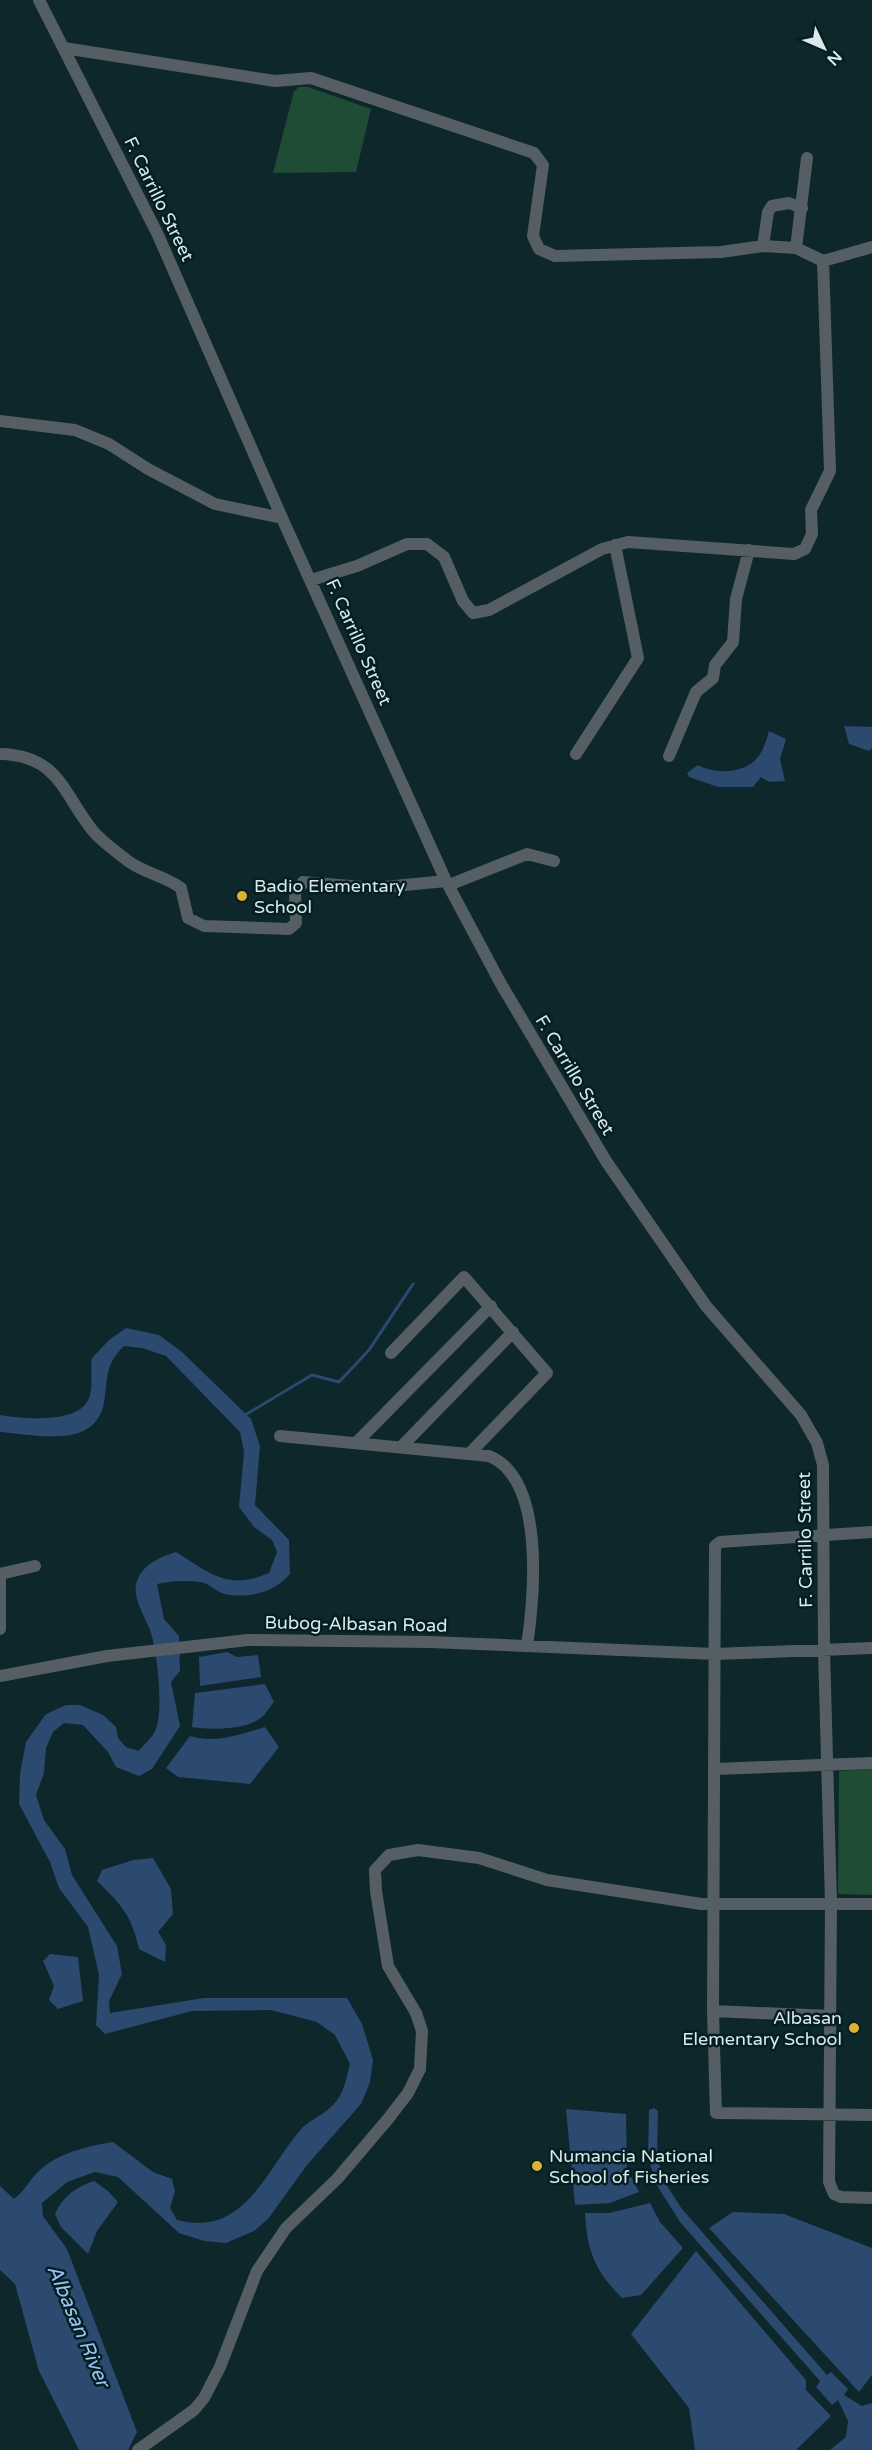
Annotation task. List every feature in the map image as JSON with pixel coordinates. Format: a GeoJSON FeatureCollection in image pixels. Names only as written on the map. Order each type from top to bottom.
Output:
{"type":"FeatureCollection","features":[{"type":"Feature","properties":{"kind":"street","name":"F. Carrillo Street"},"geometry":{"type":"LineString","coordinates":[[39,0],[158,235],[282,518],[447,883],[547,1065],[606,1161],[706,1306],[770,1378],[805,1422],[817,1443],[823,1465],[824,1650],[829,1764],[831,2016],[828,2113],[830,2188],[841,2197],[872,2198]]}},
{"type":"Feature","properties":{"kind":"street"},"geometry":{"type":"LineString","coordinates":[[64,48],[275,81],[311,78],[534,153],[543,165],[533,236],[539,249],[555,256],[721,252],[764,246],[796,248],[824,261],[872,247]]}},
{"type":"Feature","properties":{"kind":"street"},"geometry":{"type":"LineString","coordinates":[[796,248],[807,158]]}},
{"type":"Feature","properties":{"kind":"street"},"geometry":{"type":"LineString","coordinates":[[764,246],[771,206],[789,203],[802,208]]}},
{"type":"Feature","properties":{"kind":"street"},"geometry":{"type":"LineString","coordinates":[[311,580],[357,566],[406,544],[427,544],[444,557],[463,601],[473,614],[489,610],[602,549],[628,542],[794,554],[805,549],[812,534],[811,510],[830,471],[824,261]]}},
{"type":"Feature","properties":{"kind":"street"},"geometry":{"type":"LineString","coordinates":[[0,421],[75,430],[110,444],[148,469],[215,504],[282,518]]}},
{"type":"Feature","properties":{"kind":"street"},"geometry":{"type":"LineString","coordinates":[[576,754],[638,658],[615,545]]}},
{"type":"Feature","properties":{"kind":"street"},"geometry":{"type":"LineString","coordinates":[[669,756],[696,692],[713,678],[715,665],[733,642],[736,599],[749,550]]}},
{"type":"Feature","properties":{"kind":"street"},"geometry":{"type":"LineString","coordinates":[[0,754],[32,759],[59,778],[94,832],[131,863],[169,879],[181,888],[188,918],[204,926],[288,929],[296,923],[295,893],[303,882],[374,888],[447,883],[527,854],[554,861]]}},
{"type":"Feature","properties":{"kind":"street"},"geometry":{"type":"LineString","coordinates":[[391,1353],[464,1277],[547,1373],[470,1453]]}},
{"type":"Feature","properties":{"kind":"street"},"geometry":{"type":"LineString","coordinates":[[356,1443],[491,1306]]}},
{"type":"Feature","properties":{"kind":"street"},"geometry":{"type":"LineString","coordinates":[[402,1446],[513,1332]]}},
{"type":"Feature","properties":{"kind":"street"},"geometry":{"type":"LineString","coordinates":[[280,1436],[489,1455],[501,1463],[518,1484],[525,1505],[534,1573],[526,1646]]}},
{"type":"Feature","properties":{"kind":"street"},"geometry":{"type":"LineString","coordinates":[[872,1532],[824,1533],[716,1543],[713,2011],[716,2113],[872,2115]]}},
{"type":"Feature","properties":{"kind":"street"},"geometry":{"type":"LineString","coordinates":[[0,1629],[0,1574],[35,1566]]}},
{"type":"Feature","properties":{"kind":"street","name":"Bubog-Albasan Road"},"geometry":{"type":"LineString","coordinates":[[0,1676],[107,1656],[184,1646],[259,1640],[526,1646],[715,1654],[872,1648]]}},
{"type":"Feature","properties":{"kind":"street"},"geometry":{"type":"LineString","coordinates":[[715,1768],[872,1763]]}},
{"type":"Feature","properties":{"kind":"street"},"geometry":{"type":"LineString","coordinates":[[138,2450],[194,2410],[204,2398],[220,2367],[257,2271],[286,2228],[337,2179],[388,2120],[408,2093],[420,2069],[422,2031],[416,2013],[388,1966],[382,1936],[375,1870],[380,1862],[389,1855],[405,1851],[439,1852],[479,1858],[547,1880],[715,1904],[872,1904]]}},
{"type":"Feature","properties":{"kind":"street"},"geometry":{"type":"LineString","coordinates":[[713,2011],[831,2016]]}},
{"type":"Feature","properties":{"kind":"green space"},"geometry":{"type":"Polygon","coordinates":[[[299,87],[308,87],[371,109],[356,172],[273,173],[294,91],[299,87]]]}},
{"type":"Feature","properties":{"kind":"green space"},"geometry":{"type":"Polygon","coordinates":[[[872,1769],[872,1895],[838,1894],[839,1771],[872,1769]]]}},
{"type":"Feature","properties":{"kind":"water"},"geometry":{"type":"Polygon","coordinates":[[[844,726],[872,727],[872,748],[869,751],[849,744],[844,726]]]}},
{"type":"Feature","properties":{"kind":"water"},"geometry":{"type":"Polygon","coordinates":[[[769,731],[786,739],[780,759],[785,781],[769,782],[761,777],[753,787],[718,787],[689,777],[687,773],[698,765],[722,771],[748,766],[760,754],[769,731]]]}},
{"type":"Feature","properties":{"kind":"water","name":"Albasan River"},"geometry":{"type":"Polygon","coordinates":[[[126,1328],[159,1335],[182,1352],[251,1419],[260,1446],[255,1505],[289,1540],[290,1574],[269,1590],[243,1596],[225,1594],[200,1582],[178,1581],[157,1584],[164,1619],[179,1636],[180,1671],[171,1682],[180,1726],[152,1769],[139,1776],[116,1767],[108,1752],[83,1725],[64,1723],[53,1732],[46,1748],[44,1773],[36,1795],[44,1820],[65,1849],[72,1875],[117,1946],[122,1974],[109,2001],[110,2013],[204,1998],[347,1998],[362,2024],[373,2060],[370,2082],[361,2104],[307,2165],[268,2219],[254,2231],[226,2243],[204,2241],[179,2233],[118,2177],[95,2172],[67,2182],[42,2203],[43,2216],[67,2249],[137,2432],[128,2450],[79,2450],[39,2371],[15,2284],[0,2270],[0,2186],[14,2199],[39,2171],[55,2159],[84,2148],[113,2142],[153,2172],[172,2179],[175,2191],[170,2208],[177,2220],[201,2223],[221,2219],[252,2196],[303,2127],[329,2109],[339,2098],[350,2064],[335,2035],[317,2022],[271,2010],[192,2011],[105,2034],[96,2025],[99,1975],[88,1927],[59,1888],[50,1862],[19,1804],[20,1774],[26,1742],[46,1714],[66,1705],[80,1705],[103,1715],[116,1727],[118,1738],[126,1747],[139,1751],[154,1733],[159,1713],[156,1655],[151,1633],[136,1594],[137,1581],[143,1570],[158,1559],[176,1552],[209,1573],[230,1580],[242,1580],[269,1573],[277,1552],[272,1540],[254,1527],[239,1507],[244,1452],[240,1432],[166,1356],[142,1348],[124,1346],[109,1368],[101,1413],[92,1425],[80,1432],[66,1436],[49,1436],[0,1432],[0,1415],[51,1418],[65,1416],[85,1405],[91,1391],[92,1358],[109,1340],[126,1328]]]}},
{"type":"Feature","properties":{"kind":"water"},"geometry":{"type":"Polygon","coordinates":[[[227,1652],[237,1657],[258,1655],[261,1677],[200,1686],[199,1657],[227,1652]]]}},
{"type":"Feature","properties":{"kind":"water"},"geometry":{"type":"Polygon","coordinates":[[[265,1684],[274,1702],[264,1715],[255,1721],[228,1728],[192,1727],[195,1693],[265,1684]]]}},
{"type":"Feature","properties":{"kind":"water"},"geometry":{"type":"Polygon","coordinates":[[[265,1727],[279,1747],[250,1784],[178,1777],[166,1768],[190,1736],[218,1739],[265,1727]]]}},
{"type":"Feature","properties":{"kind":"water"},"geometry":{"type":"Polygon","coordinates":[[[153,1858],[171,1889],[173,1914],[158,1932],[166,1945],[165,1962],[139,1949],[129,1919],[113,1897],[97,1881],[102,1870],[133,1860],[153,1858]]]}},
{"type":"Feature","properties":{"kind":"water"},"geometry":{"type":"Polygon","coordinates":[[[50,1954],[78,1957],[83,2001],[58,2009],[49,2000],[54,1986],[43,1961],[50,1954]]]}},
{"type":"Feature","properties":{"kind":"water"},"geometry":{"type":"Polygon","coordinates":[[[654,2108],[658,2111],[657,2158],[666,2184],[682,2209],[827,2375],[831,2372],[848,2389],[844,2395],[862,2406],[872,2403],[872,2450],[830,2450],[846,2437],[848,2421],[838,2400],[832,2405],[816,2387],[820,2381],[680,2222],[656,2184],[648,2156],[649,2110],[654,2108]]]}},
{"type":"Feature","properties":{"kind":"water"},"geometry":{"type":"Polygon","coordinates":[[[566,2109],[626,2114],[627,2169],[639,2192],[610,2203],[575,2205],[566,2109]]]}},
{"type":"Feature","properties":{"kind":"water"},"geometry":{"type":"Polygon","coordinates":[[[94,2181],[118,2202],[97,2231],[88,2254],[61,2227],[55,2214],[71,2193],[94,2181]]]}},
{"type":"Feature","properties":{"kind":"water"},"geometry":{"type":"Polygon","coordinates":[[[650,2203],[660,2222],[683,2248],[641,2295],[622,2298],[605,2279],[594,2260],[588,2239],[585,2213],[609,2213],[650,2203]]]}},
{"type":"Feature","properties":{"kind":"water"},"geometry":{"type":"Polygon","coordinates":[[[733,2212],[784,2214],[872,2248],[872,2375],[859,2392],[709,2228],[733,2212]]]}},
{"type":"Feature","properties":{"kind":"water"},"geometry":{"type":"Polygon","coordinates":[[[696,2251],[806,2380],[806,2390],[831,2416],[796,2450],[695,2450],[689,2408],[631,2334],[696,2251]]]}},
{"type":"Feature","properties":{"kind":"waterway"},"geometry":{"type":"LineString","coordinates":[[245,1415],[312,1375],[339,1382],[369,1350],[413,1284]]}},
{"type":"Feature","properties":{"kind":"place","name":"Badio Elementary School"},"geometry":{"type":"Point","coordinates":[242,896]}},
{"type":"Feature","properties":{"kind":"place","name":"Albasan Elementary School"},"geometry":{"type":"Point","coordinates":[854,2028]}},
{"type":"Feature","properties":{"kind":"place","name":"Numancia National School of Fisheries"},"geometry":{"type":"Point","coordinates":[537,2166]}}]}
